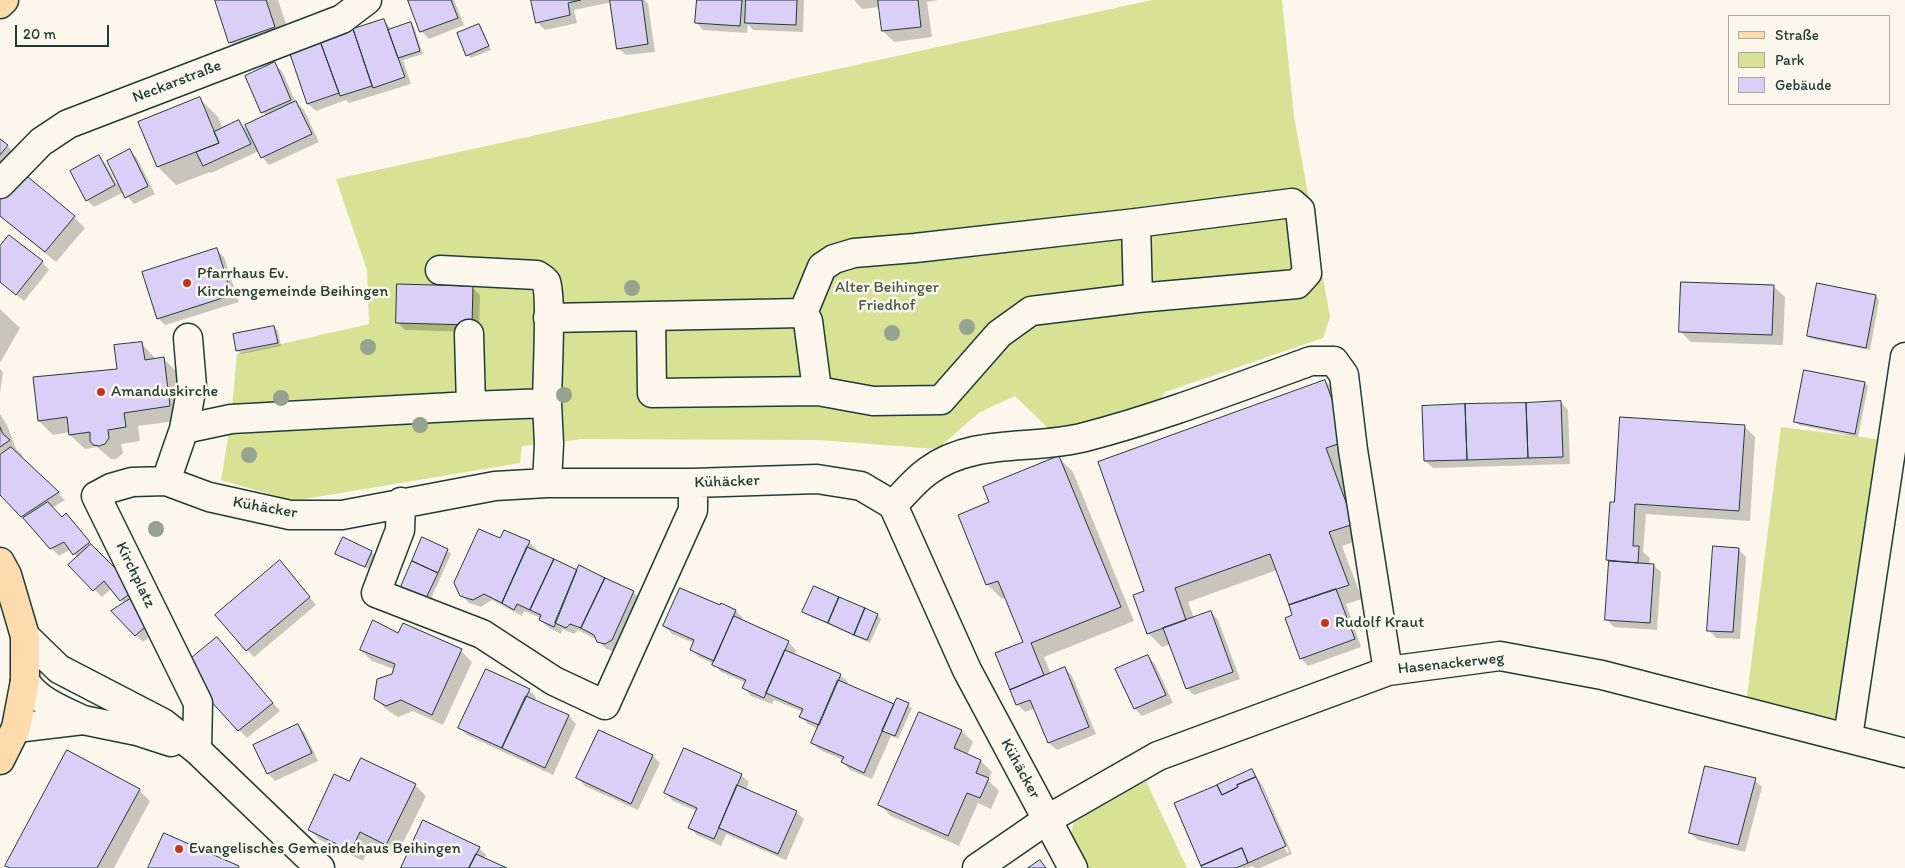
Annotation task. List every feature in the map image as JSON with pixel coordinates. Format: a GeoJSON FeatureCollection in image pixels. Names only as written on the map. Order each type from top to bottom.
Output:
{"type":"FeatureCollection","features":[{"type":"Feature","properties":{"kind":"main road"},"geometry":{"type":"LineString","coordinates":[[0,4],[4,0]]}},
{"type":"Feature","properties":{"kind":"main road"},"geometry":{"type":"LineString","coordinates":[[0,562],[7,575],[25,636],[26,688],[16,728],[0,760]]}},
{"type":"Feature","properties":{"kind":"street","name":"Neckarstraße"},"geometry":{"type":"LineString","coordinates":[[0,184],[41,142],[68,124],[342,19],[367,0]]}},
{"type":"Feature","properties":{"kind":"street"},"geometry":{"type":"LineString","coordinates":[[651,316],[652,393],[818,391],[873,401],[941,400],[999,334],[1031,311],[1138,298],[1297,284],[1306,273],[1300,210],[1292,203],[1136,223],[916,248],[854,253],[834,259],[822,267],[803,313]]}},
{"type":"Feature","properties":{"kind":"street"},"geometry":{"type":"LineString","coordinates":[[1136,223],[1138,298]]}},
{"type":"Feature","properties":{"kind":"street"},"geometry":{"type":"LineString","coordinates":[[440,270],[537,275],[545,281],[548,291],[547,403],[549,444],[546,483]]}},
{"type":"Feature","properties":{"kind":"street"},"geometry":{"type":"LineString","coordinates":[[803,313],[808,320],[818,391]]}},
{"type":"Feature","properties":{"kind":"street"},"geometry":{"type":"LineString","coordinates":[[548,318],[803,313]]}},
{"type":"Feature","properties":{"kind":"street"},"geometry":{"type":"LineString","coordinates":[[469,334],[471,406]]}},
{"type":"Feature","properties":{"kind":"street"},"geometry":{"type":"LineString","coordinates":[[166,480],[184,429],[192,386],[188,338]]}},
{"type":"Feature","properties":{"kind":"street"},"geometry":{"type":"LineString","coordinates":[[1848,737],[1905,357]]}},
{"type":"Feature","properties":{"kind":"street"},"geometry":{"type":"LineString","coordinates":[[893,505],[928,470],[966,451],[996,447],[1042,445],[1083,438],[1169,412],[1311,361],[1334,361],[1344,375],[1365,531],[1388,670]]}},
{"type":"Feature","properties":{"kind":"street"},"geometry":{"type":"LineString","coordinates":[[184,429],[231,419],[547,403]]}},
{"type":"Feature","properties":{"kind":"street","name":"Kühäcker"},"geometry":{"type":"LineString","coordinates":[[209,497],[290,515],[342,515],[401,502],[495,486],[546,483],[692,484],[817,479],[861,486],[893,505],[967,670],[1048,819]]}},
{"type":"Feature","properties":{"kind":"street","name":"Kirchplatz"},"geometry":{"type":"LineString","coordinates":[[197,750],[198,703],[96,496],[111,488],[132,482],[166,480],[209,497]]}},
{"type":"Feature","properties":{"kind":"street"},"geometry":{"type":"LineString","coordinates":[[401,502],[400,530],[376,592],[482,634],[554,681],[605,705],[693,510],[692,484]]}},
{"type":"Feature","properties":{"kind":"street"},"geometry":{"type":"LineString","coordinates":[[25,636],[59,670],[164,723],[197,750],[320,868]]}},
{"type":"Feature","properties":{"kind":"street","name":"Hasenackerweg"},"geometry":{"type":"LineString","coordinates":[[977,868],[1048,819],[1158,756],[1388,670],[1500,656],[1602,675],[1905,753]]}},
{"type":"Feature","properties":{"kind":"street"},"geometry":{"type":"LineString","coordinates":[[26,688],[48,682],[78,679]]}},
{"type":"Feature","properties":{"kind":"street"},"geometry":{"type":"LineString","coordinates":[[26,688],[50,704],[83,720],[137,731],[197,750]]}},
{"type":"Feature","properties":{"kind":"street"},"geometry":{"type":"LineString","coordinates":[[16,728],[83,720]]}},
{"type":"Feature","properties":{"kind":"street"},"geometry":{"type":"LineString","coordinates":[[1048,819],[1073,868]]}},
{"type":"Feature","properties":{"kind":"green space","name":"Alter Beihinger Friedhof"},"geometry":{"type":"Polygon","coordinates":[[[1152,0],[1282,0],[1294,116],[1330,317],[1323,338],[1165,392],[1155,409],[1053,433],[1015,396],[980,412],[937,449],[818,440],[581,439],[522,446],[520,463],[293,501],[221,480],[231,419],[237,354],[369,324],[367,270],[336,179],[1152,0]]]}},
{"type":"Feature","properties":{"kind":"green space"},"geometry":{"type":"Polygon","coordinates":[[[1781,427],[1885,440],[1844,711],[1830,721],[1746,704],[1781,427]]]}},
{"type":"Feature","properties":{"kind":"green space"},"geometry":{"type":"Polygon","coordinates":[[[1146,781],[1187,868],[1086,868],[1071,833],[1074,822],[1146,781]]]}},
{"type":"Feature","properties":{"kind":"building"},"geometry":{"type":"Polygon","coordinates":[[[215,0],[266,0],[275,27],[229,43],[215,0]]]}},
{"type":"Feature","properties":{"kind":"building"},"geometry":{"type":"Polygon","coordinates":[[[408,0],[451,0],[458,18],[420,32],[408,0]]]}},
{"type":"Feature","properties":{"kind":"building"},"geometry":{"type":"Polygon","coordinates":[[[531,0],[581,0],[568,3],[570,15],[536,23],[531,0]]]}},
{"type":"Feature","properties":{"kind":"building"},"geometry":{"type":"Polygon","coordinates":[[[610,0],[642,0],[648,44],[617,49],[610,0]]]}},
{"type":"Feature","properties":{"kind":"building"},"geometry":{"type":"Polygon","coordinates":[[[697,0],[742,0],[740,26],[695,23],[697,0]]]}},
{"type":"Feature","properties":{"kind":"building"},"geometry":{"type":"Polygon","coordinates":[[[746,0],[797,0],[796,25],[745,23],[746,0]]]}},
{"type":"Feature","properties":{"kind":"building"},"geometry":{"type":"Polygon","coordinates":[[[878,0],[918,0],[921,27],[882,31],[878,0]]]}},
{"type":"Feature","properties":{"kind":"building"},"geometry":{"type":"Polygon","coordinates":[[[384,19],[405,77],[373,88],[353,29],[384,19]]]}},
{"type":"Feature","properties":{"kind":"building"},"geometry":{"type":"Polygon","coordinates":[[[411,22],[420,51],[398,58],[388,30],[411,22]]]}},
{"type":"Feature","properties":{"kind":"building"},"geometry":{"type":"Polygon","coordinates":[[[479,24],[489,46],[466,56],[457,33],[479,24]]]}},
{"type":"Feature","properties":{"kind":"building"},"geometry":{"type":"Polygon","coordinates":[[[353,29],[372,86],[340,96],[320,41],[353,29]]]}},
{"type":"Feature","properties":{"kind":"building"},"geometry":{"type":"Polygon","coordinates":[[[320,41],[339,93],[307,104],[289,51],[320,41]]]}},
{"type":"Feature","properties":{"kind":"building"},"geometry":{"type":"Polygon","coordinates":[[[275,62],[291,100],[261,113],[245,76],[275,62]]]}},
{"type":"Feature","properties":{"kind":"building"},"geometry":{"type":"Polygon","coordinates":[[[200,97],[219,143],[157,167],[138,122],[200,97]]]}},
{"type":"Feature","properties":{"kind":"building"},"geometry":{"type":"Polygon","coordinates":[[[296,101],[312,134],[261,158],[245,125],[296,101]]]}},
{"type":"Feature","properties":{"kind":"building"},"geometry":{"type":"Polygon","coordinates":[[[239,120],[251,144],[203,166],[196,152],[219,143],[214,132],[239,120]]]}},
{"type":"Feature","properties":{"kind":"building"},"geometry":{"type":"Polygon","coordinates":[[[0,139],[8,145],[0,155],[0,139]]]}},
{"type":"Feature","properties":{"kind":"building"},"geometry":{"type":"Polygon","coordinates":[[[130,149],[148,186],[125,198],[107,161],[130,149]]]}},
{"type":"Feature","properties":{"kind":"building"},"geometry":{"type":"Polygon","coordinates":[[[99,155],[115,185],[86,201],[70,171],[99,155]]]}},
{"type":"Feature","properties":{"kind":"building"},"geometry":{"type":"Polygon","coordinates":[[[22,172],[75,216],[45,252],[0,216],[0,198],[22,172]]]}},
{"type":"Feature","properties":{"kind":"building"},"geometry":{"type":"Polygon","coordinates":[[[9,235],[43,261],[16,295],[0,282],[0,246],[9,235]]]}},
{"type":"Feature","properties":{"kind":"building","name":"Pfarrhaus Ev. Kirchengemeinde Beihingen"},"geometry":{"type":"Polygon","coordinates":[[[217,248],[232,295],[157,319],[142,272],[217,248]]]}},
{"type":"Feature","properties":{"kind":"building"},"geometry":{"type":"Polygon","coordinates":[[[1681,282],[1774,285],[1772,335],[1679,332],[1681,282]]]}},
{"type":"Feature","properties":{"kind":"building"},"geometry":{"type":"Polygon","coordinates":[[[1817,283],[1876,295],[1866,348],[1807,336],[1817,283]]]}},
{"type":"Feature","properties":{"kind":"building"},"geometry":{"type":"Polygon","coordinates":[[[397,284],[473,286],[472,325],[396,323],[397,284]]]}},
{"type":"Feature","properties":{"kind":"building"},"geometry":{"type":"Polygon","coordinates":[[[274,326],[278,343],[236,351],[233,334],[274,326]]]}},
{"type":"Feature","properties":{"kind":"building","name":"Amanduskirche"},"geometry":{"type":"Polygon","coordinates":[[[142,342],[145,360],[164,357],[170,406],[124,413],[126,427],[108,430],[109,438],[105,444],[99,446],[93,445],[90,441],[90,432],[69,435],[67,417],[38,421],[33,377],[117,369],[114,345],[142,342]]]}},
{"type":"Feature","properties":{"kind":"building"},"geometry":{"type":"Polygon","coordinates":[[[1804,370],[1865,382],[1855,434],[1794,422],[1804,370]]]}},
{"type":"Feature","properties":{"kind":"building"},"geometry":{"type":"Polygon","coordinates":[[[1325,380],[1347,441],[1326,448],[1354,524],[1329,532],[1349,585],[1289,605],[1270,554],[1175,588],[1186,620],[1147,634],[1133,595],[1144,591],[1098,462],[1325,380]]]}},
{"type":"Feature","properties":{"kind":"building"},"geometry":{"type":"Polygon","coordinates":[[[1561,401],[1563,457],[1528,458],[1526,403],[1561,401]]]}},
{"type":"Feature","properties":{"kind":"building"},"geometry":{"type":"Polygon","coordinates":[[[1526,403],[1528,458],[1467,460],[1465,404],[1526,403]]]}},
{"type":"Feature","properties":{"kind":"building"},"geometry":{"type":"Polygon","coordinates":[[[1465,404],[1467,460],[1424,461],[1422,406],[1465,404]]]}},
{"type":"Feature","properties":{"kind":"building"},"geometry":{"type":"Polygon","coordinates":[[[1620,417],[1745,425],[1739,511],[1635,504],[1633,546],[1639,546],[1638,563],[1606,560],[1610,502],[1614,502],[1620,417]]]}},
{"type":"Feature","properties":{"kind":"building"},"geometry":{"type":"Polygon","coordinates":[[[0,427],[3,434],[10,440],[0,447],[0,427]]]}},
{"type":"Feature","properties":{"kind":"building"},"geometry":{"type":"Polygon","coordinates":[[[11,447],[59,492],[21,517],[0,495],[0,455],[11,447]]]}},
{"type":"Feature","properties":{"kind":"building"},"geometry":{"type":"Polygon","coordinates":[[[1059,456],[1121,607],[1031,643],[1044,675],[1010,690],[995,653],[1023,642],[998,581],[986,585],[958,515],[989,502],[983,487],[1059,456]]]}},
{"type":"Feature","properties":{"kind":"building"},"geometry":{"type":"Polygon","coordinates":[[[48,502],[62,517],[66,513],[90,542],[73,555],[64,542],[50,549],[23,518],[48,502]]]}},
{"type":"Feature","properties":{"kind":"building"},"geometry":{"type":"Polygon","coordinates":[[[479,529],[500,538],[504,530],[530,541],[502,603],[484,594],[473,600],[460,596],[454,583],[479,529]]]}},
{"type":"Feature","properties":{"kind":"building"},"geometry":{"type":"Polygon","coordinates":[[[343,537],[372,551],[365,567],[335,554],[343,537]]]}},
{"type":"Feature","properties":{"kind":"building"},"geometry":{"type":"Polygon","coordinates":[[[422,537],[448,549],[438,573],[412,561],[422,537]]]}},
{"type":"Feature","properties":{"kind":"building"},"geometry":{"type":"Polygon","coordinates":[[[91,544],[120,573],[131,593],[120,601],[104,581],[93,591],[68,565],[91,544]]]}},
{"type":"Feature","properties":{"kind":"building"},"geometry":{"type":"Polygon","coordinates":[[[1713,546],[1739,548],[1733,632],[1707,631],[1713,546]]]}},
{"type":"Feature","properties":{"kind":"building"},"geometry":{"type":"Polygon","coordinates":[[[527,547],[554,559],[530,610],[517,604],[514,610],[502,603],[527,547]]]}},
{"type":"Feature","properties":{"kind":"building"},"geometry":{"type":"Polygon","coordinates":[[[554,559],[577,570],[554,627],[539,620],[541,615],[530,610],[554,559]]]}},
{"type":"Feature","properties":{"kind":"building"},"geometry":{"type":"Polygon","coordinates":[[[280,560],[310,597],[246,651],[215,615],[280,560]]]}},
{"type":"Feature","properties":{"kind":"building"},"geometry":{"type":"Polygon","coordinates":[[[412,561],[438,573],[425,600],[400,589],[412,561]]]}},
{"type":"Feature","properties":{"kind":"building"},"geometry":{"type":"Polygon","coordinates":[[[1609,561],[1654,564],[1650,623],[1605,620],[1609,561]]]}},
{"type":"Feature","properties":{"kind":"building"},"geometry":{"type":"Polygon","coordinates":[[[579,565],[605,578],[581,628],[570,624],[566,628],[555,623],[579,565]]]}},
{"type":"Feature","properties":{"kind":"building"},"geometry":{"type":"Polygon","coordinates":[[[605,578],[634,591],[612,640],[605,644],[597,642],[594,635],[581,628],[605,578]]]}},
{"type":"Feature","properties":{"kind":"building"},"geometry":{"type":"Polygon","coordinates":[[[814,586],[839,597],[828,623],[802,612],[814,586]]]}},
{"type":"Feature","properties":{"kind":"building"},"geometry":{"type":"Polygon","coordinates":[[[680,588],[736,610],[714,661],[690,650],[694,640],[663,626],[680,588]]]}},
{"type":"Feature","properties":{"kind":"building"},"geometry":{"type":"Polygon","coordinates":[[[1336,589],[1355,639],[1300,659],[1285,618],[1292,615],[1289,605],[1336,589]]]}},
{"type":"Feature","properties":{"kind":"building"},"geometry":{"type":"Polygon","coordinates":[[[839,597],[865,608],[854,635],[828,623],[839,597]]]}},
{"type":"Feature","properties":{"kind":"building"},"geometry":{"type":"Polygon","coordinates":[[[130,599],[145,627],[135,636],[111,611],[130,599]]]}},
{"type":"Feature","properties":{"kind":"building"},"geometry":{"type":"Polygon","coordinates":[[[865,608],[878,614],[867,640],[854,635],[865,608]]]}},
{"type":"Feature","properties":{"kind":"building"},"geometry":{"type":"Polygon","coordinates":[[[1211,611],[1233,672],[1186,689],[1163,628],[1211,611]]]}},
{"type":"Feature","properties":{"kind":"building"},"geometry":{"type":"Polygon","coordinates":[[[734,616],[789,641],[764,698],[742,688],[746,680],[712,665],[734,616]]]}},
{"type":"Feature","properties":{"kind":"building"},"geometry":{"type":"Polygon","coordinates":[[[373,620],[398,633],[403,623],[462,649],[432,715],[401,700],[386,706],[374,699],[377,679],[392,674],[395,664],[360,650],[373,620]]]}},
{"type":"Feature","properties":{"kind":"building"},"geometry":{"type":"Polygon","coordinates":[[[217,637],[273,703],[238,731],[207,697],[189,660],[217,637]]]}},
{"type":"Feature","properties":{"kind":"building"},"geometry":{"type":"Polygon","coordinates":[[[785,650],[841,674],[819,725],[799,717],[803,709],[766,693],[785,650]]]}},
{"type":"Feature","properties":{"kind":"building"},"geometry":{"type":"Polygon","coordinates":[[[1148,655],[1166,695],[1134,709],[1115,669],[1148,655]]]}},
{"type":"Feature","properties":{"kind":"building"},"geometry":{"type":"Polygon","coordinates":[[[1065,667],[1089,727],[1048,743],[1030,700],[1016,705],[1010,690],[1065,667]]]}},
{"type":"Feature","properties":{"kind":"building"},"geometry":{"type":"Polygon","coordinates":[[[486,669],[530,689],[502,748],[458,728],[486,669]]]}},
{"type":"Feature","properties":{"kind":"building"},"geometry":{"type":"Polygon","coordinates":[[[838,680],[894,704],[864,773],[841,762],[844,757],[811,743],[838,680]]]}},
{"type":"Feature","properties":{"kind":"building"},"geometry":{"type":"Polygon","coordinates":[[[526,696],[569,715],[545,768],[502,748],[526,696]]]}},
{"type":"Feature","properties":{"kind":"building"},"geometry":{"type":"Polygon","coordinates":[[[897,698],[909,703],[895,736],[882,731],[897,698]]]}},
{"type":"Feature","properties":{"kind":"building"},"geometry":{"type":"Polygon","coordinates":[[[919,712],[962,730],[954,748],[981,760],[976,773],[989,778],[980,798],[967,793],[948,836],[878,805],[919,712]]]}},
{"type":"Feature","properties":{"kind":"building"},"geometry":{"type":"Polygon","coordinates":[[[298,724],[312,753],[267,774],[253,745],[298,724]]]}},
{"type":"Feature","properties":{"kind":"building"},"geometry":{"type":"Polygon","coordinates":[[[599,730],[653,755],[631,804],[576,778],[599,730]]]}},
{"type":"Feature","properties":{"kind":"building"},"geometry":{"type":"Polygon","coordinates":[[[684,748],[742,774],[714,839],[688,828],[697,808],[664,793],[684,748]]]}},
{"type":"Feature","properties":{"kind":"building"},"geometry":{"type":"Polygon","coordinates":[[[67,750],[140,789],[97,868],[10,868],[5,866],[67,750]]]}},
{"type":"Feature","properties":{"kind":"building"},"geometry":{"type":"Polygon","coordinates":[[[361,758],[416,784],[386,845],[360,832],[351,851],[308,830],[334,774],[349,781],[361,758]]]}},
{"type":"Feature","properties":{"kind":"building"},"geometry":{"type":"Polygon","coordinates":[[[1705,766],[1756,778],[1738,845],[1689,833],[1705,766]]]}},
{"type":"Feature","properties":{"kind":"building"},"geometry":{"type":"Polygon","coordinates":[[[1252,769],[1256,777],[1237,785],[1238,787],[1222,795],[1217,785],[1252,769]]]}},
{"type":"Feature","properties":{"kind":"building"},"geometry":{"type":"Polygon","coordinates":[[[1256,777],[1286,846],[1248,863],[1242,848],[1201,866],[1174,803],[1217,785],[1222,795],[1238,787],[1237,785],[1256,777]]]}},
{"type":"Feature","properties":{"kind":"building"},"geometry":{"type":"Polygon","coordinates":[[[737,785],[797,811],[778,854],[719,828],[737,785]]]}},
{"type":"Feature","properties":{"kind":"building"},"geometry":{"type":"Polygon","coordinates":[[[423,820],[480,847],[469,868],[401,868],[423,820]]]}},
{"type":"Feature","properties":{"kind":"building","name":"Evangelisches Gemeindehaus Beihingen"},"geometry":{"type":"Polygon","coordinates":[[[164,833],[239,866],[238,868],[148,868],[164,833]]]}},
{"type":"Feature","properties":{"kind":"building"},"geometry":{"type":"Polygon","coordinates":[[[1242,848],[1248,863],[1236,868],[1202,868],[1201,866],[1242,848]]]}},
{"type":"Feature","properties":{"kind":"building"},"geometry":{"type":"Polygon","coordinates":[[[476,854],[507,868],[469,868],[476,854]]]}},
{"type":"Feature","properties":{"kind":"building"},"geometry":{"type":"Polygon","coordinates":[[[1040,860],[1046,868],[1028,868],[1040,860]]]}},
{"type":"Feature","properties":{"kind":"place","name":"Pfarrhaus Ev. Kirchengemeinde Beihingen"},"geometry":{"type":"Point","coordinates":[187,283]}},
{"type":"Feature","properties":{"kind":"place","name":"Amanduskirche"},"geometry":{"type":"Point","coordinates":[101,392]}},
{"type":"Feature","properties":{"kind":"place","name":"Rudolf Kraut"},"geometry":{"type":"Point","coordinates":[1325,623]}},
{"type":"Feature","properties":{"kind":"place","name":"Evangelisches Gemeindehaus Beihingen"},"geometry":{"type":"Point","coordinates":[179,849]}}]}
